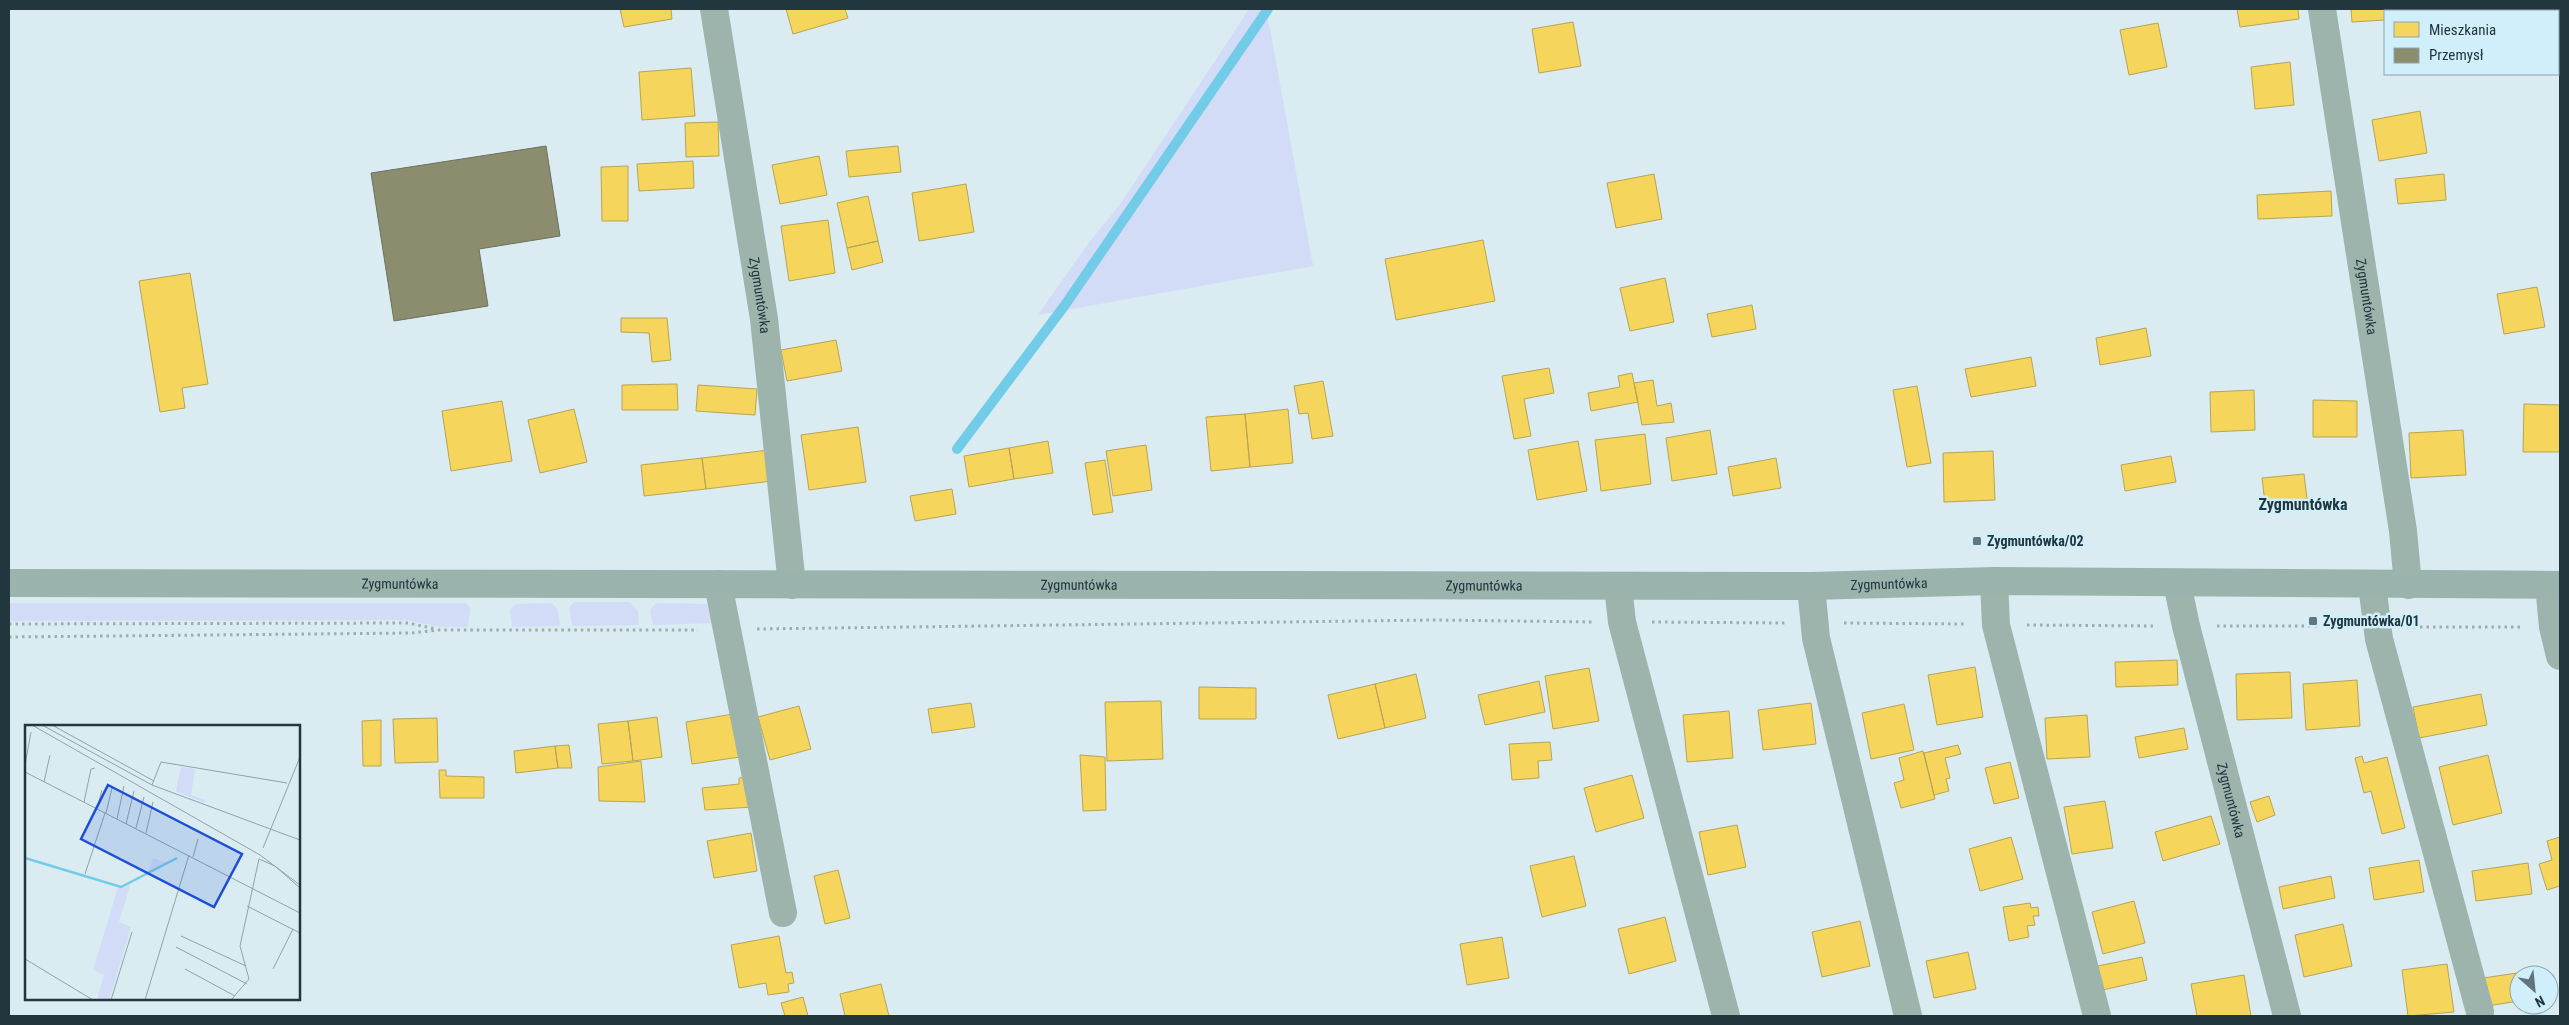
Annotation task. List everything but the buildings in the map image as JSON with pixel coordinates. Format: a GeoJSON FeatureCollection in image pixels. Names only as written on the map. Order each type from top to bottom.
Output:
{"type":"FeatureCollection","features":[{"type":"Feature","properties":{"kind":"street","name":"Zygmuntówka"},"geometry":{"type":"LineString","coordinates":[[714,9],[764,319],[792,585]]}},
{"type":"Feature","properties":{"kind":"street","name":"Zygmuntówka"},"geometry":{"type":"LineString","coordinates":[[2322,9],[2403,531],[2408,585]]}},
{"type":"Feature","properties":{"kind":"street","name":"Zygmuntówka"},"geometry":{"type":"LineString","coordinates":[[9,583],[1811,586],[1994,581],[2555,585]]}},
{"type":"Feature","properties":{"kind":"street"},"geometry":{"type":"LineString","coordinates":[[1994,581],[1996,625],[2097,1016]]}},
{"type":"Feature","properties":{"kind":"street","name":"Zygmuntówka"},"geometry":{"type":"LineString","coordinates":[[2177,583],[2186,626],[2287,1016]]}},
{"type":"Feature","properties":{"kind":"street"},"geometry":{"type":"LineString","coordinates":[[718,584],[783,913]]}},
{"type":"Feature","properties":{"kind":"street"},"geometry":{"type":"LineString","coordinates":[[2372,585],[2376,626],[2480,1012]]}},
{"type":"Feature","properties":{"kind":"street"},"geometry":{"type":"LineString","coordinates":[[2555,585],[2553,627],[2560,656]]}},
{"type":"Feature","properties":{"kind":"street"},"geometry":{"type":"LineString","coordinates":[[1618,586],[1622,622],[1726,1016]]}},
{"type":"Feature","properties":{"kind":"street"},"geometry":{"type":"LineString","coordinates":[[1811,586],[1814,623],[1908,1016]]}},
{"type":"Feature","properties":{"kind":"path"},"geometry":{"type":"LineString","coordinates":[[9,638],[411,633],[440,630],[726,630],[1416,621],[2553,627]]}},
{"type":"Feature","properties":{"kind":"path"},"geometry":{"type":"LineString","coordinates":[[9,624],[408,623],[440,630]]}},
{"type":"Feature","properties":{"kind":"shaded area"},"geometry":{"type":"Polygon","coordinates":[[[1249,9],[1265,9],[1313,266],[1038,315],[1087,245],[1121,203],[1249,9]]]}},
{"type":"Feature","properties":{"kind":"shaded area"},"geometry":{"type":"Polygon","coordinates":[[[574,602],[630,602],[638,611],[639,625],[572,626],[569,608],[574,602]]]}},
{"type":"Feature","properties":{"kind":"shaded area"},"geometry":{"type":"Polygon","coordinates":[[[9,603],[466,603],[470,608],[468,627],[440,627],[407,620],[9,621],[9,603]]]}},
{"type":"Feature","properties":{"kind":"shaded area"},"geometry":{"type":"Polygon","coordinates":[[[552,603],[558,610],[560,626],[512,627],[510,610],[516,604],[552,603]]]}},
{"type":"Feature","properties":{"kind":"shaded area"},"geometry":{"type":"Polygon","coordinates":[[[656,603],[707,604],[715,623],[653,625],[650,610],[656,603]]]}},
{"type":"Feature","properties":{"kind":"waterway"},"geometry":{"type":"LineString","coordinates":[[957,449],[1065,305],[1268,9]]}},
{"type":"Feature","properties":{"kind":"place","name":"Zygmuntówka/02"},"geometry":{"type":"Point","coordinates":[1977,541]}},
{"type":"Feature","properties":{"kind":"place","name":"Zygmuntówka/01"},"geometry":{"type":"Point","coordinates":[2313,621]}},
{"type":"Feature","properties":{"kind":"district","name":"Zygmuntówka"},"geometry":{"type":"Point","coordinates":[2303,504]}}]}
